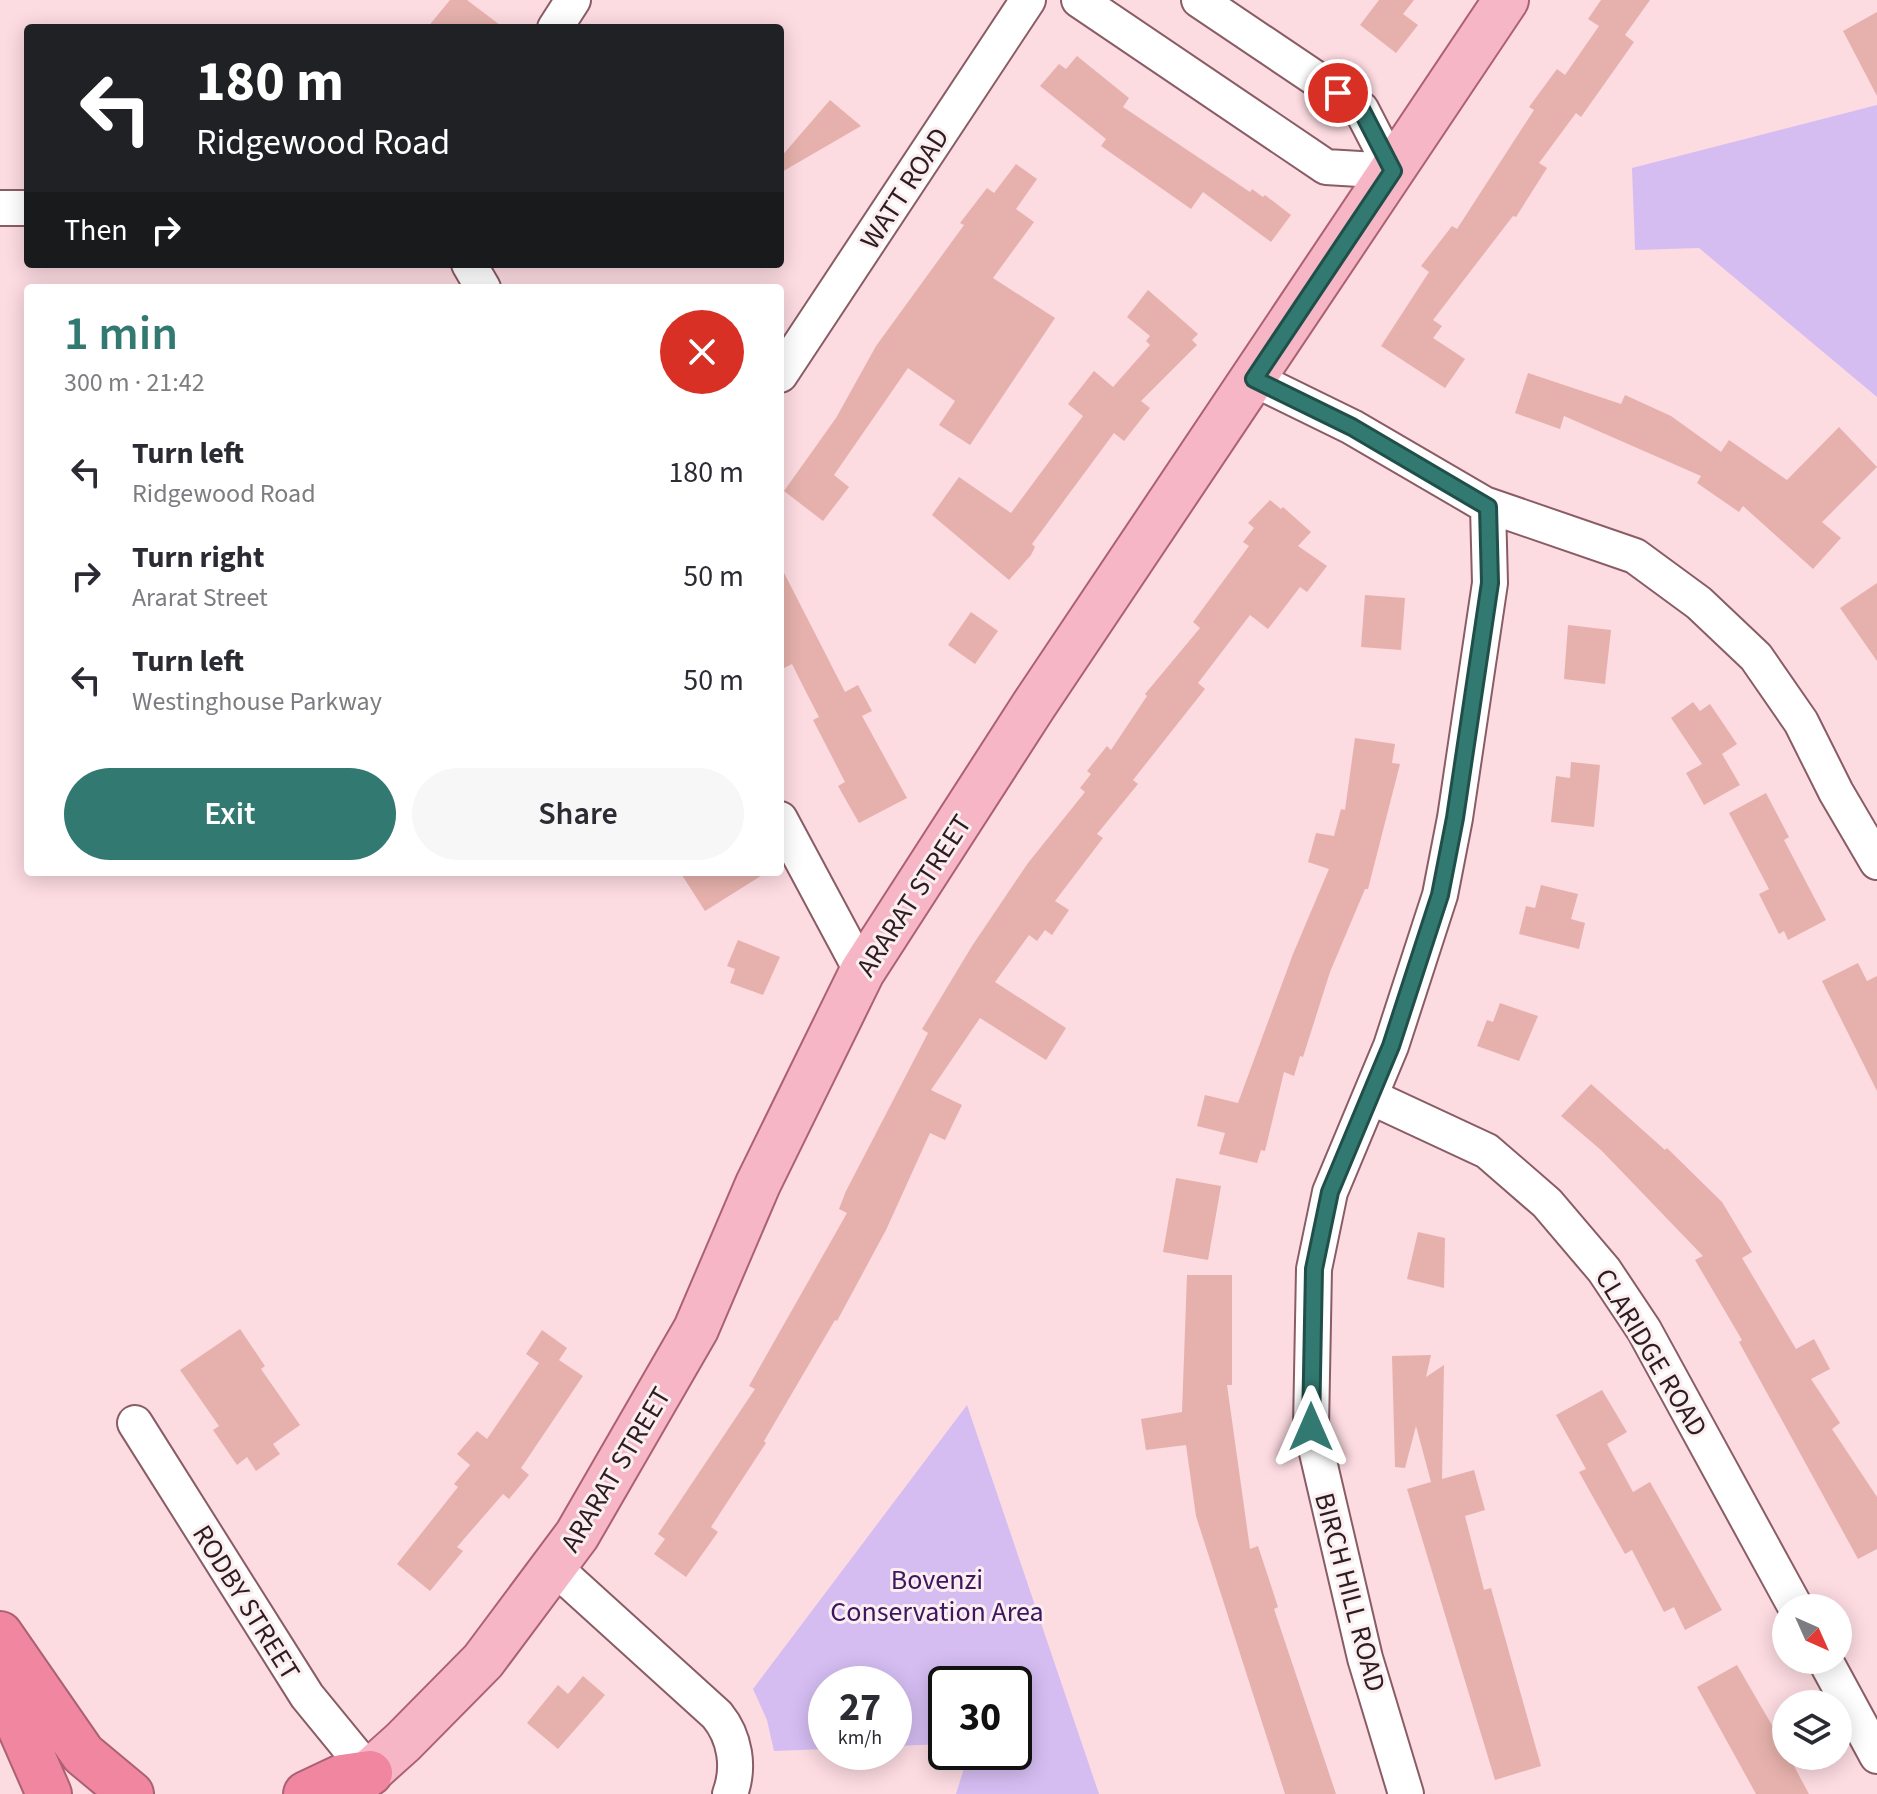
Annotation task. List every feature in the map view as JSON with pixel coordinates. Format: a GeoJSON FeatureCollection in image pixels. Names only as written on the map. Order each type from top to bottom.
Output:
{"type":"FeatureCollection","features":[{"type":"Feature","properties":{"kind":"highway"},"geometry":{"type":"LineString","coordinates":[[0,1634],[83,1754],[131,1794]]}},
{"type":"Feature","properties":{"kind":"highway"},"geometry":{"type":"LineString","coordinates":[[0,1682],[49,1794]]}},
{"type":"Feature","properties":{"kind":"highway"},"geometry":{"type":"LineString","coordinates":[[306,1794],[342,1777],[358,1784]]}},
{"type":"Feature","properties":{"kind":"main road","name":"ARARAT STREET"},"geometry":{"type":"LineString","coordinates":[[358,1784],[483,1661],[577,1535],[696,1329],[730,1257],[758,1184],[862,972],[1034,705],[1506,0]]}},
{"type":"Feature","properties":{"kind":"street"},"geometry":{"type":"LineString","coordinates":[[558,24],[573,0]]}},
{"type":"Feature","properties":{"kind":"street","name":"WATT ROAD"},"geometry":{"type":"LineString","coordinates":[[784,369],[1028,0]]}},
{"type":"Feature","properties":{"kind":"street"},"geometry":{"type":"LineString","coordinates":[[1079,0],[1326,167],[1393,171]]}},
{"type":"Feature","properties":{"kind":"street"},"geometry":{"type":"LineString","coordinates":[[1199,0],[1361,109],[1393,171]]}},
{"type":"Feature","properties":{"kind":"street"},"geometry":{"type":"LineString","coordinates":[[0,208],[24,208]]}},
{"type":"Feature","properties":{"kind":"street"},"geometry":{"type":"LineString","coordinates":[[1254,379],[1352,427],[1484,504],[1635,556],[1699,603],[1756,657],[1801,722],[1836,792],[1877,862]]}},
{"type":"Feature","properties":{"kind":"street","name":"BIRCH HILL ROAD"},"geometry":{"type":"LineString","coordinates":[[1406,1794],[1365,1658],[1311,1427],[1314,1269],[1330,1192],[1391,1046],[1440,895],[1455,818],[1490,583],[1488,507],[1484,504]]}},
{"type":"Feature","properties":{"kind":"street"},"geometry":{"type":"LineString","coordinates":[[784,826],[862,972]]}},
{"type":"Feature","properties":{"kind":"street","name":"CLARIDGE ROAD"},"geometry":{"type":"LineString","coordinates":[[1371,1097],[1487,1151],[1547,1203],[1604,1270],[1644,1330],[1788,1594]]}},
{"type":"Feature","properties":{"kind":"street","name":"RODBY STREET"},"geometry":{"type":"LineString","coordinates":[[135,1423],[307,1696],[358,1784]]}},
{"type":"Feature","properties":{"kind":"street"},"geometry":{"type":"LineString","coordinates":[[555,1568],[706,1702],[723,1722],[734,1755],[730,1794]]}},
{"type":"Feature","properties":{"kind":"street"},"geometry":{"type":"LineString","coordinates":[[1833,1674],[1877,1756]]}},
{"type":"Feature","properties":{"kind":"green space"},"geometry":{"type":"Polygon","coordinates":[[[1877,105],[1877,397],[1699,248],[1635,250],[1632,168],[1877,105]]]}},
{"type":"Feature","properties":{"kind":"green space","name":"Bovenzi Conservation Area"},"geometry":{"type":"Polygon","coordinates":[[[967,1405],[1099,1794],[956,1794],[963,1770],[1032,1770],[1032,1666],[928,1666],[928,1745],[912,1745],[912,1666],[808,1666],[808,1750],[774,1751],[767,1720],[753,1689],[967,1405]]]}},
{"type":"Feature","properties":{"kind":"building"},"geometry":{"type":"Polygon","coordinates":[[[450,0],[467,0],[499,24],[430,24],[450,0]]]}},
{"type":"Feature","properties":{"kind":"building"},"geometry":{"type":"Polygon","coordinates":[[[1379,0],[1414,0],[1403,14],[1418,25],[1396,53],[1360,25],[1379,0]]]}},
{"type":"Feature","properties":{"kind":"building"},"geometry":{"type":"Polygon","coordinates":[[[1601,0],[1650,0],[1625,35],[1634,42],[1581,117],[1576,113],[1539,163],[1547,168],[1516,217],[1513,216],[1433,320],[1442,326],[1433,338],[1465,359],[1445,388],[1381,346],[1429,272],[1421,266],[1452,226],[1457,229],[1534,110],[1529,107],[1557,69],[1565,75],[1599,26],[1588,19],[1601,0]]]}},
{"type":"Feature","properties":{"kind":"building"},"geometry":{"type":"Polygon","coordinates":[[[1877,12],[1877,96],[1843,31],[1877,12]]]}},
{"type":"Feature","properties":{"kind":"building"},"geometry":{"type":"Polygon","coordinates":[[[1077,56],[1129,98],[1123,107],[1250,192],[1252,189],[1263,197],[1265,195],[1291,215],[1271,242],[1203,192],[1191,209],[1101,146],[1106,139],[1040,86],[1059,64],[1066,69],[1077,56]]]}},
{"type":"Feature","properties":{"kind":"building"},"geometry":{"type":"Polygon","coordinates":[[[830,100],[861,126],[784,171],[784,153],[830,100]]]}},
{"type":"Feature","properties":{"kind":"building"},"geometry":{"type":"Polygon","coordinates":[[[1016,164],[1037,179],[1016,209],[1034,222],[993,278],[1055,318],[970,445],[939,425],[955,401],[908,368],[834,475],[849,487],[823,521],[784,491],[836,418],[876,346],[964,225],[960,223],[987,188],[994,193],[1016,164]]]}},
{"type":"Feature","properties":{"kind":"building"},"geometry":{"type":"Polygon","coordinates":[[[1148,290],[1198,334],[1192,340],[1197,345],[1141,401],[1150,408],[1124,441],[1114,433],[1032,544],[1035,547],[1031,555],[1009,580],[932,515],[959,477],[1011,513],[1083,416],[1068,404],[1094,371],[1113,387],[1150,345],[1146,341],[1150,336],[1127,317],[1148,290]]]}},
{"type":"Feature","properties":{"kind":"building"},"geometry":{"type":"Polygon","coordinates":[[[1528,373],[1621,404],[1625,395],[1671,416],[1721,452],[1729,440],[1787,480],[1839,427],[1877,467],[1822,522],[1841,538],[1813,569],[1743,506],[1739,512],[1697,483],[1701,476],[1564,416],[1560,429],[1515,413],[1528,373]]]}},
{"type":"Feature","properties":{"kind":"building"},"geometry":{"type":"Polygon","coordinates":[[[1270,500],[1281,509],[1283,507],[1311,532],[1298,546],[1327,566],[1307,592],[1300,587],[1268,629],[1250,615],[1198,683],[1205,689],[1133,780],[1138,784],[1097,834],[1103,838],[1055,901],[1069,910],[1052,935],[1045,930],[1037,941],[1029,935],[995,982],[1066,1028],[1046,1060],[980,1018],[931,1090],[962,1105],[945,1140],[930,1133],[886,1230],[837,1321],[764,1441],[766,1443],[711,1527],[718,1532],[686,1577],[654,1554],[665,1539],[658,1534],[755,1389],[749,1386],[847,1213],[839,1209],[846,1191],[928,1033],[922,1029],[972,946],[1028,863],[1085,792],[1080,788],[1091,774],[1087,771],[1107,746],[1111,750],[1147,696],[1145,694],[1200,628],[1193,622],[1249,546],[1243,542],[1254,528],[1248,523],[1270,500]]]}},
{"type":"Feature","properties":{"kind":"building"},"geometry":{"type":"Polygon","coordinates":[[[784,573],[845,692],[858,685],[872,711],[862,716],[907,798],[859,823],[838,786],[845,782],[813,720],[819,717],[792,664],[784,668],[784,573]]]}},
{"type":"Feature","properties":{"kind":"building"},"geometry":{"type":"Polygon","coordinates":[[[1877,583],[1877,661],[1840,608],[1877,583]]]}},
{"type":"Feature","properties":{"kind":"building"},"geometry":{"type":"Polygon","coordinates":[[[1365,595],[1405,598],[1401,650],[1361,647],[1365,595]]]}},
{"type":"Feature","properties":{"kind":"building"},"geometry":{"type":"Polygon","coordinates":[[[971,612],[998,631],[975,664],[948,645],[971,612]]]}},
{"type":"Feature","properties":{"kind":"building"},"geometry":{"type":"Polygon","coordinates":[[[1568,625],[1611,630],[1605,684],[1564,679],[1568,625]]]}},
{"type":"Feature","properties":{"kind":"building"},"geometry":{"type":"Polygon","coordinates":[[[1693,702],[1700,711],[1710,704],[1737,744],[1722,754],[1740,785],[1704,805],[1686,773],[1702,764],[1671,718],[1693,702]]]}},
{"type":"Feature","properties":{"kind":"building"},"geometry":{"type":"Polygon","coordinates":[[[1355,738],[1395,744],[1392,763],[1400,764],[1368,889],[1365,889],[1330,972],[1303,1057],[1300,1056],[1294,1076],[1284,1072],[1265,1151],[1261,1150],[1257,1163],[1219,1154],[1225,1133],[1197,1126],[1205,1095],[1238,1103],[1293,954],[1329,869],[1308,862],[1316,833],[1334,836],[1341,809],[1345,810],[1355,738]]]}},
{"type":"Feature","properties":{"kind":"building"},"geometry":{"type":"Polygon","coordinates":[[[1571,762],[1600,765],[1594,827],[1551,822],[1556,776],[1570,778],[1571,762]]]}},
{"type":"Feature","properties":{"kind":"building"},"geometry":{"type":"Polygon","coordinates":[[[1766,793],[1789,837],[1784,840],[1826,920],[1788,940],[1784,931],[1779,934],[1759,894],[1769,889],[1729,813],[1766,793]]]}},
{"type":"Feature","properties":{"kind":"building"},"geometry":{"type":"Polygon","coordinates":[[[683,876],[761,876],[705,911],[683,876]]]}},
{"type":"Feature","properties":{"kind":"building"},"geometry":{"type":"Polygon","coordinates":[[[1541,885],[1578,894],[1571,919],[1585,923],[1579,949],[1519,934],[1526,906],[1535,908],[1541,885]]]}},
{"type":"Feature","properties":{"kind":"building"},"geometry":{"type":"Polygon","coordinates":[[[738,940],[780,957],[763,995],[730,983],[735,969],[727,966],[738,940]]]}},
{"type":"Feature","properties":{"kind":"building"},"geometry":{"type":"Polygon","coordinates":[[[1858,963],[1867,981],[1877,976],[1877,1091],[1822,981],[1858,963]]]}},
{"type":"Feature","properties":{"kind":"building"},"geometry":{"type":"Polygon","coordinates":[[[1500,1003],[1538,1016],[1519,1061],[1477,1046],[1487,1020],[1493,1022],[1500,1003]]]}},
{"type":"Feature","properties":{"kind":"building"},"geometry":{"type":"Polygon","coordinates":[[[1591,1084],[1665,1150],[1667,1148],[1722,1202],[1752,1252],[1742,1258],[1796,1349],[1814,1339],[1830,1369],[1811,1379],[1840,1423],[1832,1429],[1877,1497],[1877,1549],[1858,1559],[1739,1342],[1742,1340],[1695,1260],[1703,1256],[1601,1150],[1561,1116],[1591,1084]]]}},
{"type":"Feature","properties":{"kind":"building"},"geometry":{"type":"Polygon","coordinates":[[[1176,1178],[1221,1186],[1208,1260],[1163,1252],[1176,1178]]]}},
{"type":"Feature","properties":{"kind":"building"},"geometry":{"type":"Polygon","coordinates":[[[1418,1232],[1445,1238],[1444,1288],[1407,1279],[1418,1232]]]}},
{"type":"Feature","properties":{"kind":"building"},"geometry":{"type":"Polygon","coordinates":[[[1187,1275],[1232,1275],[1232,1385],[1227,1385],[1250,1549],[1258,1546],[1278,1607],[1274,1609],[1336,1794],[1285,1794],[1196,1516],[1186,1445],[1146,1450],[1141,1419],[1182,1412],[1187,1275]]]}},
{"type":"Feature","properties":{"kind":"building"},"geometry":{"type":"Polygon","coordinates":[[[240,1329],[265,1366],[261,1369],[300,1425],[273,1444],[280,1454],[256,1471],[247,1457],[237,1465],[213,1430],[219,1426],[180,1370],[240,1329]]]}},
{"type":"Feature","properties":{"kind":"building"},"geometry":{"type":"Polygon","coordinates":[[[542,1330],[567,1348],[559,1360],[583,1376],[521,1468],[529,1475],[509,1499],[503,1494],[457,1547],[463,1551],[430,1591],[397,1564],[458,1487],[454,1484],[470,1465],[457,1454],[477,1431],[487,1439],[539,1363],[526,1354],[542,1330]]]}},
{"type":"Feature","properties":{"kind":"building"},"geometry":{"type":"Polygon","coordinates":[[[1431,1355],[1426,1377],[1444,1365],[1442,1479],[1474,1470],[1485,1510],[1465,1516],[1484,1590],[1491,1588],[1541,1766],[1495,1780],[1407,1489],[1431,1482],[1416,1426],[1405,1468],[1395,1467],[1392,1356],[1431,1355]]]}},
{"type":"Feature","properties":{"kind":"building"},"geometry":{"type":"Polygon","coordinates":[[[1602,1390],[1627,1432],[1607,1444],[1633,1492],[1650,1482],[1722,1610],[1685,1630],[1674,1607],[1664,1612],[1632,1550],[1625,1554],[1579,1472],[1586,1469],[1556,1415],[1602,1390]]]}},
{"type":"Feature","properties":{"kind":"building"},"geometry":{"type":"Polygon","coordinates":[[[1737,1665],[1772,1725],[1772,1770],[1796,1770],[1809,1794],[1756,1794],[1697,1687],[1737,1665]]]}},
{"type":"Feature","properties":{"kind":"building"},"geometry":{"type":"Polygon","coordinates":[[[583,1676],[605,1695],[558,1749],[527,1723],[558,1685],[568,1694],[583,1676]]]}},
{"type":"Feature","properties":{"kind":"route"},"geometry":{"type":"LineString","coordinates":[[1311,1427],[1314,1269],[1330,1192],[1391,1046],[1440,895],[1455,818],[1490,583],[1488,507],[1352,427],[1254,379],[1393,171],[1361,109],[1338,93]]}}]}
